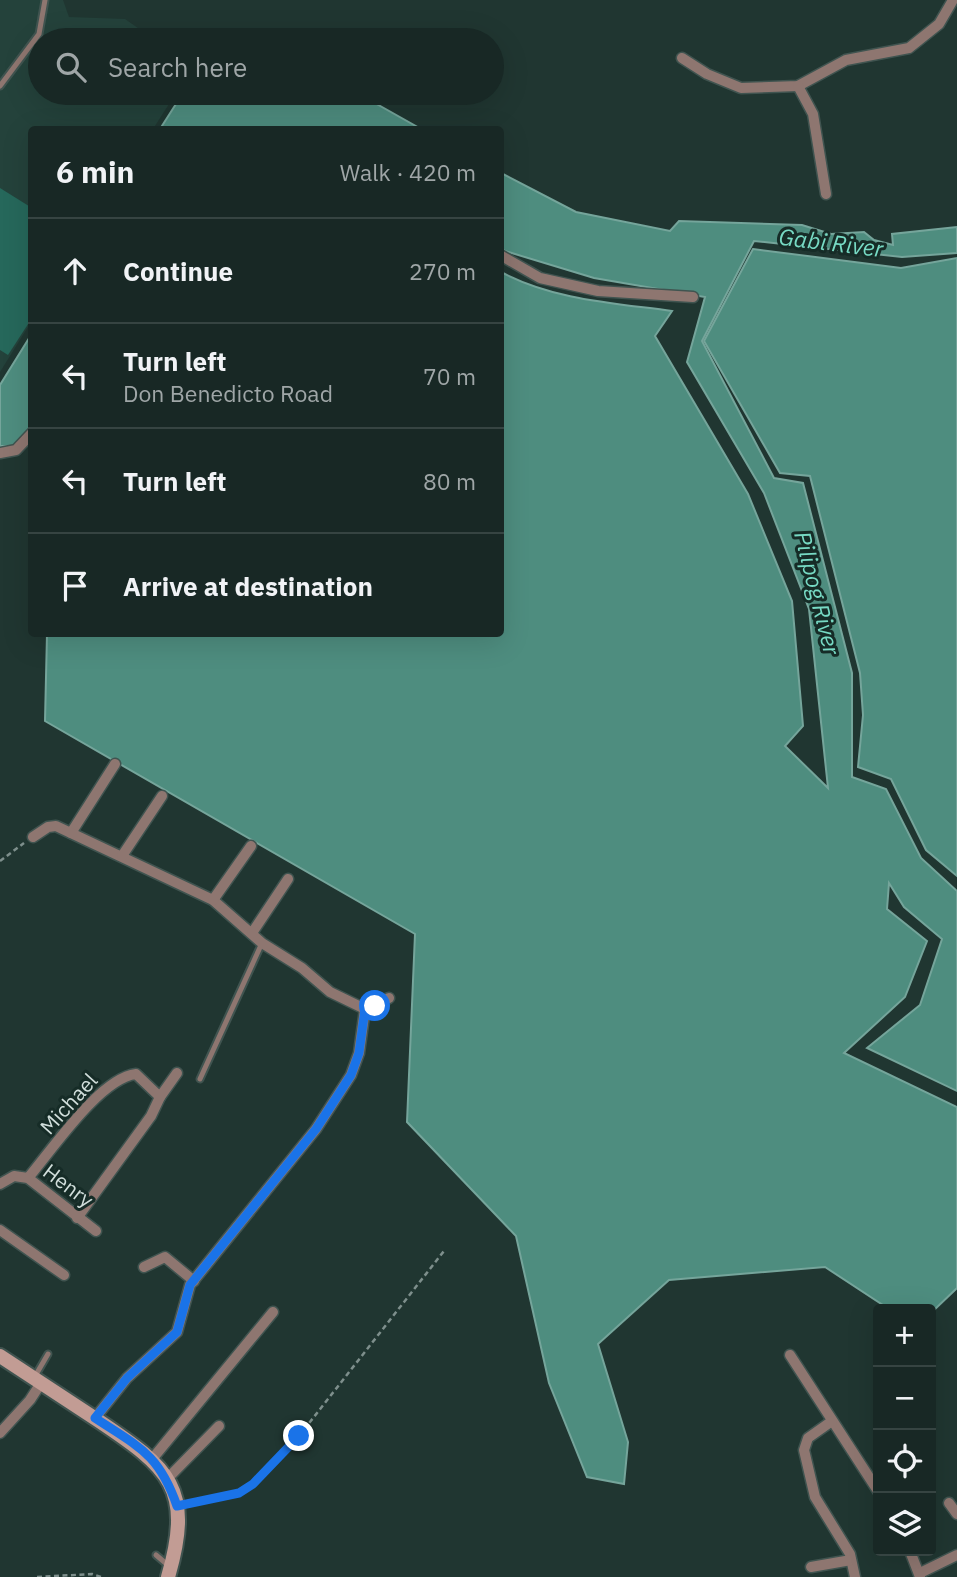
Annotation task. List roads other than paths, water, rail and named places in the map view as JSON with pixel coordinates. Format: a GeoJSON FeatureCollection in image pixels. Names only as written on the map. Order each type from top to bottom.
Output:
{"type":"FeatureCollection","features":[{"type":"Feature","properties":{"kind":"street"},"geometry":{"type":"LineString","coordinates":[[682,58],[707,74],[741,88],[798,86],[846,60],[909,48],[939,24],[953,0]]}},
{"type":"Feature","properties":{"kind":"street"},"geometry":{"type":"LineString","coordinates":[[798,86],[813,114],[826,194]]}},
{"type":"Feature","properties":{"kind":"street"},"geometry":{"type":"LineString","coordinates":[[504,257],[541,278],[563,283],[598,290],[692,297]]}},
{"type":"Feature","properties":{"kind":"street"},"geometry":{"type":"LineString","coordinates":[[0,453],[16,450],[28,437]]}},
{"type":"Feature","properties":{"kind":"street"},"geometry":{"type":"LineString","coordinates":[[71,833],[115,764]]}},
{"type":"Feature","properties":{"kind":"street"},"geometry":{"type":"LineString","coordinates":[[122,856],[162,796]]}},
{"type":"Feature","properties":{"kind":"street"},"geometry":{"type":"LineString","coordinates":[[33,837],[52,826],[213,900],[262,943],[302,968],[330,992],[365,1009]]}},
{"type":"Feature","properties":{"kind":"street"},"geometry":{"type":"LineString","coordinates":[[213,900],[251,846]]}},
{"type":"Feature","properties":{"kind":"street"},"geometry":{"type":"LineString","coordinates":[[252,933],[288,878]]}},
{"type":"Feature","properties":{"kind":"street"},"geometry":{"type":"LineString","coordinates":[[365,1009],[389,998]]}},
{"type":"Feature","properties":{"kind":"street"},"geometry":{"type":"LineString","coordinates":[[95,1418],[127,1378],[177,1332],[194,1281],[316,1129],[351,1075],[359,1053],[365,1009]]}},
{"type":"Feature","properties":{"kind":"street"},"geometry":{"type":"LineString","coordinates":[[77,1217],[151,1116],[160,1097],[177,1073]]}},
{"type":"Feature","properties":{"kind":"street","name":"Michael"},"geometry":{"type":"LineString","coordinates":[[28,1178],[101,1093],[122,1076],[136,1074],[160,1097]]}},
{"type":"Feature","properties":{"kind":"street","name":"Henry"},"geometry":{"type":"LineString","coordinates":[[0,1184],[14,1176],[28,1178],[96,1231]]}},
{"type":"Feature","properties":{"kind":"street"},"geometry":{"type":"LineString","coordinates":[[0,1230],[64,1275]]}},
{"type":"Feature","properties":{"kind":"street"},"geometry":{"type":"LineString","coordinates":[[144,1267],[165,1257],[194,1281]]}},
{"type":"Feature","properties":{"kind":"street"},"geometry":{"type":"LineString","coordinates":[[153,1458],[273,1312]]}},
{"type":"Feature","properties":{"kind":"street"},"geometry":{"type":"LineString","coordinates":[[790,1355],[873,1483]]}},
{"type":"Feature","properties":{"kind":"street"},"geometry":{"type":"LineString","coordinates":[[0,1356],[153,1458],[167,1478],[177,1506],[177,1546],[170,1572]]}},
{"type":"Feature","properties":{"kind":"street"},"geometry":{"type":"LineString","coordinates":[[0,1433],[30,1400],[37,1381]]}},
{"type":"Feature","properties":{"kind":"street"},"geometry":{"type":"LineString","coordinates":[[832,1421],[808,1438],[804,1450],[815,1497],[852,1560],[855,1577]]}},
{"type":"Feature","properties":{"kind":"street"},"geometry":{"type":"LineString","coordinates":[[167,1478],[219,1426]]}},
{"type":"Feature","properties":{"kind":"street"},"geometry":{"type":"LineString","coordinates":[[949,1503],[957,1514]]}},
{"type":"Feature","properties":{"kind":"street"},"geometry":{"type":"LineString","coordinates":[[913,1556],[920,1575],[957,1555]]}},
{"type":"Feature","properties":{"kind":"street"},"geometry":{"type":"LineString","coordinates":[[811,1567],[852,1560]]}},
{"type":"Feature","properties":{"kind":"lane"},"geometry":{"type":"LineString","coordinates":[[40,28],[45,0]]}},
{"type":"Feature","properties":{"kind":"lane"},"geometry":{"type":"LineString","coordinates":[[0,86],[28,49]]}},
{"type":"Feature","properties":{"kind":"lane"},"geometry":{"type":"LineString","coordinates":[[200,1079],[262,943]]}},
{"type":"Feature","properties":{"kind":"lane"},"geometry":{"type":"LineString","coordinates":[[37,1381],[48,1354]]}},
{"type":"Feature","properties":{"kind":"lane"},"geometry":{"type":"LineString","coordinates":[[156,1555],[170,1572]]}},
{"type":"Feature","properties":{"kind":"water"},"geometry":{"type":"Polygon","coordinates":[[[175,105],[378,105],[416,126],[162,126],[175,105]]]}},
{"type":"Feature","properties":{"kind":"water"},"geometry":{"type":"Polygon","coordinates":[[[504,175],[576,212],[670,231],[679,221],[802,225],[831,234],[864,232],[874,240],[893,245],[892,234],[957,227],[957,253],[902,257],[754,241],[702,341],[774,478],[803,483],[852,673],[852,777],[886,789],[921,858],[957,891],[957,1091],[867,1048],[920,1005],[942,939],[904,907],[889,883],[887,909],[927,941],[905,997],[844,1053],[957,1107],[957,1288],[936,1308],[936,1304],[881,1304],[825,1267],[669,1280],[598,1344],[628,1442],[624,1484],[587,1477],[549,1383],[516,1236],[407,1122],[415,934],[45,721],[47,637],[504,637],[504,273],[563,295],[672,311],[655,336],[748,494],[792,601],[803,726],[785,746],[828,788],[809,609],[764,493],[687,362],[705,297],[594,278],[504,250],[504,175]]]}},
{"type":"Feature","properties":{"kind":"water"},"geometry":{"type":"Polygon","coordinates":[[[753,249],[901,268],[957,258],[957,876],[926,850],[891,779],[858,767],[863,715],[860,673],[810,476],[780,473],[704,341],[753,249]]]}},
{"type":"Feature","properties":{"kind":"water"},"geometry":{"type":"Polygon","coordinates":[[[28,340],[28,434],[13,446],[0,446],[0,385],[28,340]]]}},
{"type":"Feature","properties":{"kind":"water label","name":"Gabi River"},"geometry":{"type":"Point","coordinates":[831,243]}},
{"type":"Feature","properties":{"kind":"water label","name":"Pilipog River"},"geometry":{"type":"Point","coordinates":[817,593]}}]}
